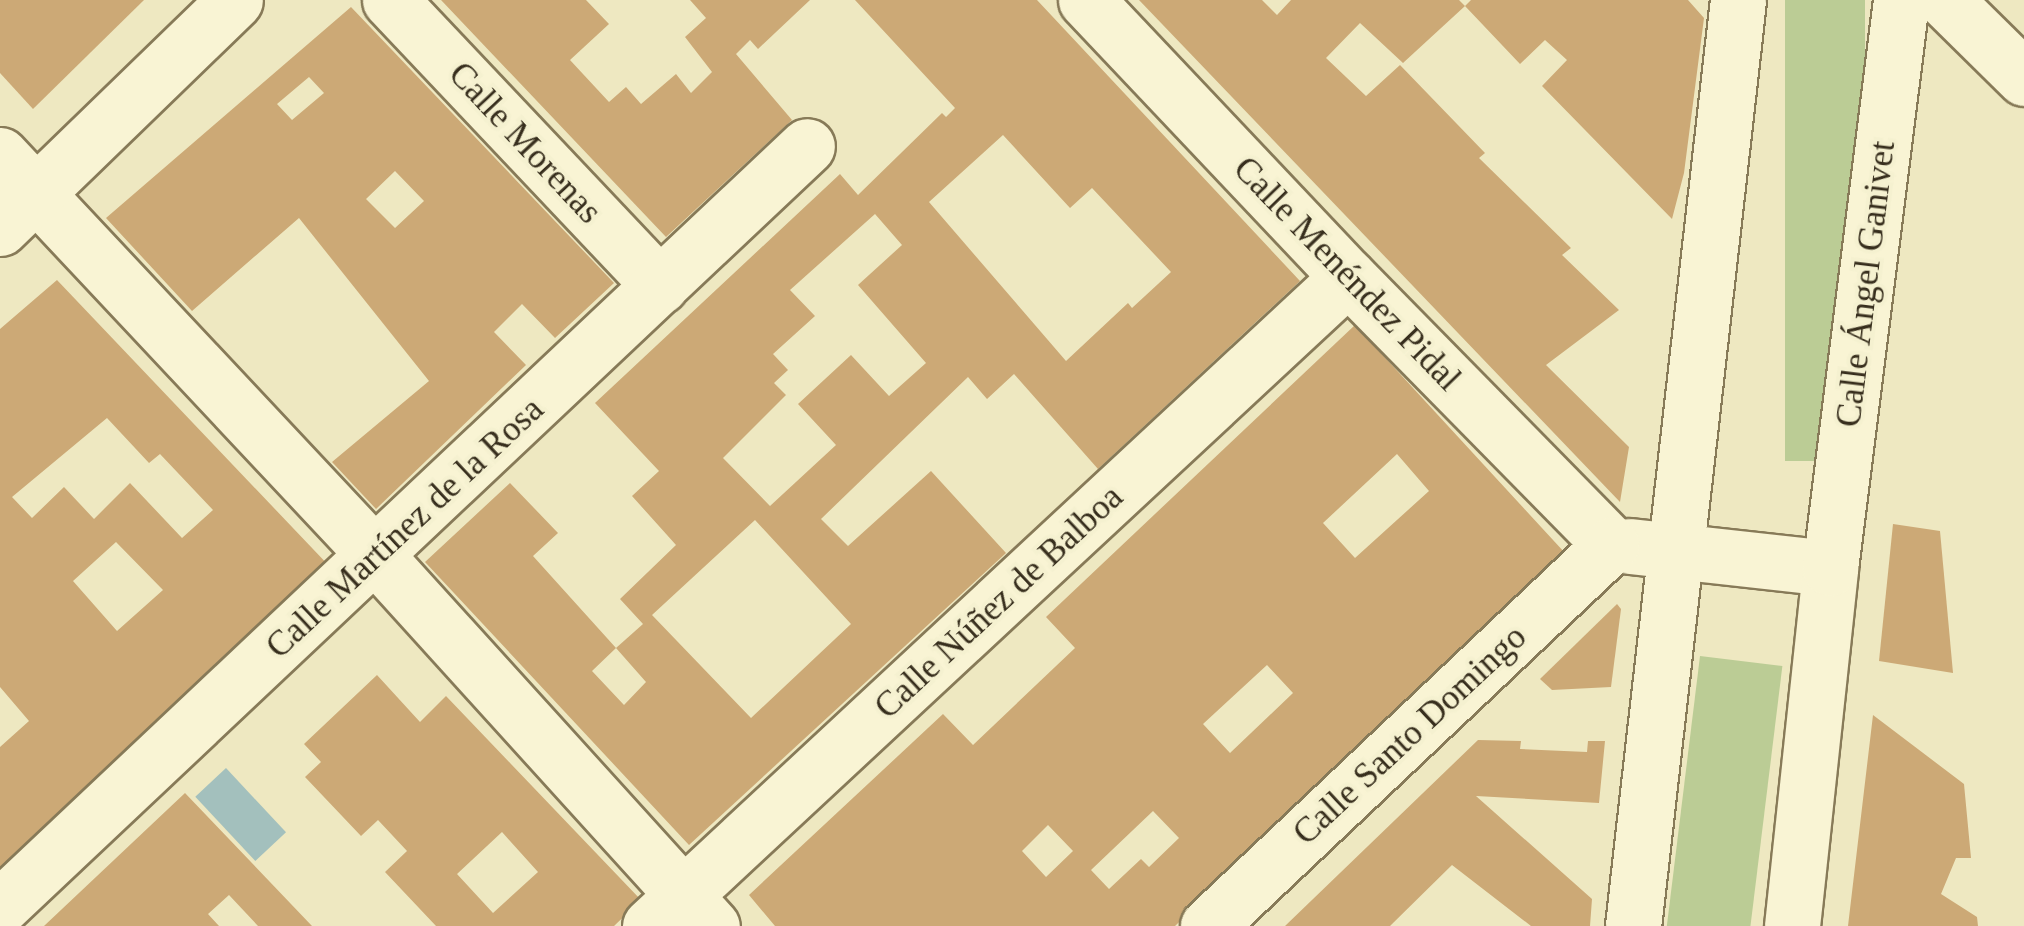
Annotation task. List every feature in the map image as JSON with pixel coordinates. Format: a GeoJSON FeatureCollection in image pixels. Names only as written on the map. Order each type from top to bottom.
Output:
{"type":"FeatureCollection","features":[{"type":"Feature","properties":{"kind":"street"},"geometry":{"type":"LineString","coordinates":[[19,212],[235,0]]}},
{"type":"Feature","properties":{"kind":"street","name":"Calle Morenas"},"geometry":{"type":"LineString","coordinates":[[390,0],[660,286]]}},
{"type":"Feature","properties":{"kind":"street","name":"Calle Menéndez Pidal"},"geometry":{"type":"LineString","coordinates":[[1086,0],[1348,277],[1611,545]]}},
{"type":"Feature","properties":{"kind":"street","name":"Calle Ángel Ganivet"},"geometry":{"type":"LineString","coordinates":[[1792,926],[1830,568],[1901,0]]}},
{"type":"Feature","properties":{"kind":"street"},"geometry":{"type":"LineString","coordinates":[[1945,0],[2024,78]]}},
{"type":"Feature","properties":{"kind":"street"},"geometry":{"type":"LineString","coordinates":[[1633,926],[1736,2]]}},
{"type":"Feature","properties":{"kind":"street","name":"Calle Martínez de la Rosa"},"geometry":{"type":"LineString","coordinates":[[0,908],[808,146]]}},
{"type":"Feature","properties":{"kind":"street"},"geometry":{"type":"LineString","coordinates":[[0,155],[19,212],[376,556],[681,916]]}},
{"type":"Feature","properties":{"kind":"street","name":"Calle Núñez de Balboa"},"geometry":{"type":"LineString","coordinates":[[681,916],[1348,277]]}},
{"type":"Feature","properties":{"kind":"street"},"geometry":{"type":"LineString","coordinates":[[1611,545],[1678,548],[1830,568]]}},
{"type":"Feature","properties":{"kind":"street","name":"Calle Santo Domingo"},"geometry":{"type":"LineString","coordinates":[[1208,926],[1611,545]]}},
{"type":"Feature","properties":{"kind":"green space"},"geometry":{"type":"Polygon","coordinates":[[[1785,0],[1865,0],[1865,461],[1785,461],[1785,0]]]}},
{"type":"Feature","properties":{"kind":"green space"},"geometry":{"type":"Polygon","coordinates":[[[1700,656],[1782,666],[1750,926],[1667,926],[1700,656]]]}},
{"type":"Feature","properties":{"kind":"water"},"geometry":{"type":"Polygon","coordinates":[[[226,768],[286,832],[255,861],[195,797],[226,768]]]}},
{"type":"Feature","properties":{"kind":"building"},"geometry":{"type":"Polygon","coordinates":[[[0,0],[144,0],[33,109],[0,73],[0,0]]]}},
{"type":"Feature","properties":{"kind":"building"},"geometry":{"type":"Polygon","coordinates":[[[441,0],[586,0],[609,24],[570,60],[609,102],[626,87],[641,104],[676,74],[691,93],[712,72],[685,37],[706,18],[690,0],[810,0],[758,49],[750,40],[736,54],[792,120],[666,237],[441,0]]]}},
{"type":"Feature","properties":{"kind":"building"},"geometry":{"type":"Polygon","coordinates":[[[855,0],[1037,0],[1300,281],[1098,469],[1014,374],[987,399],[968,377],[821,519],[848,546],[931,471],[1006,553],[689,845],[425,562],[510,483],[558,533],[533,556],[616,648],[643,624],[620,599],[676,545],[632,496],[659,471],[595,403],[840,174],[858,195],[942,113],[946,117],[955,108],[855,0]],[[1003,135],[929,202],[1066,361],[1128,303],[1132,308],[1171,272],[1092,188],[1070,208],[1003,135]],[[875,214],[790,290],[815,316],[773,354],[788,370],[774,383],[786,395],[723,458],[770,506],[836,445],[798,404],[851,355],[889,396],[926,363],[858,285],[902,245],[875,214]],[[755,520],[652,615],[751,718],[851,624],[755,520]],[[616,648],[592,671],[624,705],[646,682],[616,648]]]}},
{"type":"Feature","properties":{"kind":"building"},"geometry":{"type":"Polygon","coordinates":[[[1139,0],[1262,0],[1277,15],[1291,0],[1459,0],[1465,6],[1403,63],[1360,23],[1326,58],[1366,96],[1400,65],[1485,153],[1479,158],[1571,248],[1562,255],[1619,310],[1546,365],[1629,447],[1620,502],[1139,0]]]}},
{"type":"Feature","properties":{"kind":"building"},"geometry":{"type":"Polygon","coordinates":[[[1471,0],[1688,0],[1704,18],[1684,173],[1672,219],[1542,86],[1567,60],[1545,40],[1520,64],[1465,6],[1471,0]]]}},
{"type":"Feature","properties":{"kind":"building"},"geometry":{"type":"Polygon","coordinates":[[[351,7],[614,283],[555,338],[522,304],[494,332],[526,365],[376,509],[332,462],[429,381],[299,218],[192,311],[106,218],[351,7]],[[309,77],[277,104],[292,120],[324,93],[309,77]],[[395,171],[366,199],[395,228],[424,201],[395,171]]]}},
{"type":"Feature","properties":{"kind":"building"},"geometry":{"type":"Polygon","coordinates":[[[57,280],[332,569],[0,878],[0,747],[29,721],[0,687],[0,329],[57,280]],[[107,418],[12,497],[32,518],[64,487],[94,519],[130,483],[182,538],[213,510],[160,454],[149,463],[107,418]],[[116,542],[73,581],[117,631],[163,590],[116,542]]]}},
{"type":"Feature","properties":{"kind":"building"},"geometry":{"type":"Polygon","coordinates":[[[1355,325],[1565,553],[1175,926],[775,926],[749,895],[943,714],[973,745],[1075,648],[1046,617],[1355,325]],[[1397,454],[1323,523],[1355,558],[1429,491],[1397,454]],[[1267,665],[1203,724],[1230,753],[1293,693],[1267,665]],[[1153,811],[1091,870],[1109,889],[1141,859],[1149,867],[1179,838],[1153,811]],[[1048,825],[1022,851],[1046,877],[1073,851],[1048,825]]]}},
{"type":"Feature","properties":{"kind":"building"},"geometry":{"type":"Polygon","coordinates":[[[1893,524],[1940,531],[1953,673],[1879,661],[1893,524]]]}},
{"type":"Feature","properties":{"kind":"building"},"geometry":{"type":"Polygon","coordinates":[[[1617,604],[1621,609],[1611,687],[1552,690],[1540,679],[1617,604]]]}},
{"type":"Feature","properties":{"kind":"building"},"geometry":{"type":"Polygon","coordinates":[[[377,675],[420,722],[446,696],[641,900],[614,926],[436,926],[385,872],[407,851],[378,820],[361,836],[305,777],[321,762],[304,744],[377,675]],[[502,832],[457,874],[493,913],[538,872],[502,832]]]}},
{"type":"Feature","properties":{"kind":"building"},"geometry":{"type":"Polygon","coordinates":[[[1873,715],[1964,784],[1971,858],[1956,858],[1941,894],[1977,917],[1978,926],[1848,926],[1873,715]]]}},
{"type":"Feature","properties":{"kind":"building"},"geometry":{"type":"Polygon","coordinates":[[[1478,740],[1521,741],[1520,749],[1587,752],[1588,741],[1605,741],[1599,803],[1476,796],[1592,899],[1590,926],[1531,926],[1452,865],[1390,926],[1285,926],[1478,740]]]}},
{"type":"Feature","properties":{"kind":"building"},"geometry":{"type":"Polygon","coordinates":[[[185,793],[312,926],[258,926],[229,895],[208,914],[219,926],[44,926],[185,793]]]}}]}
